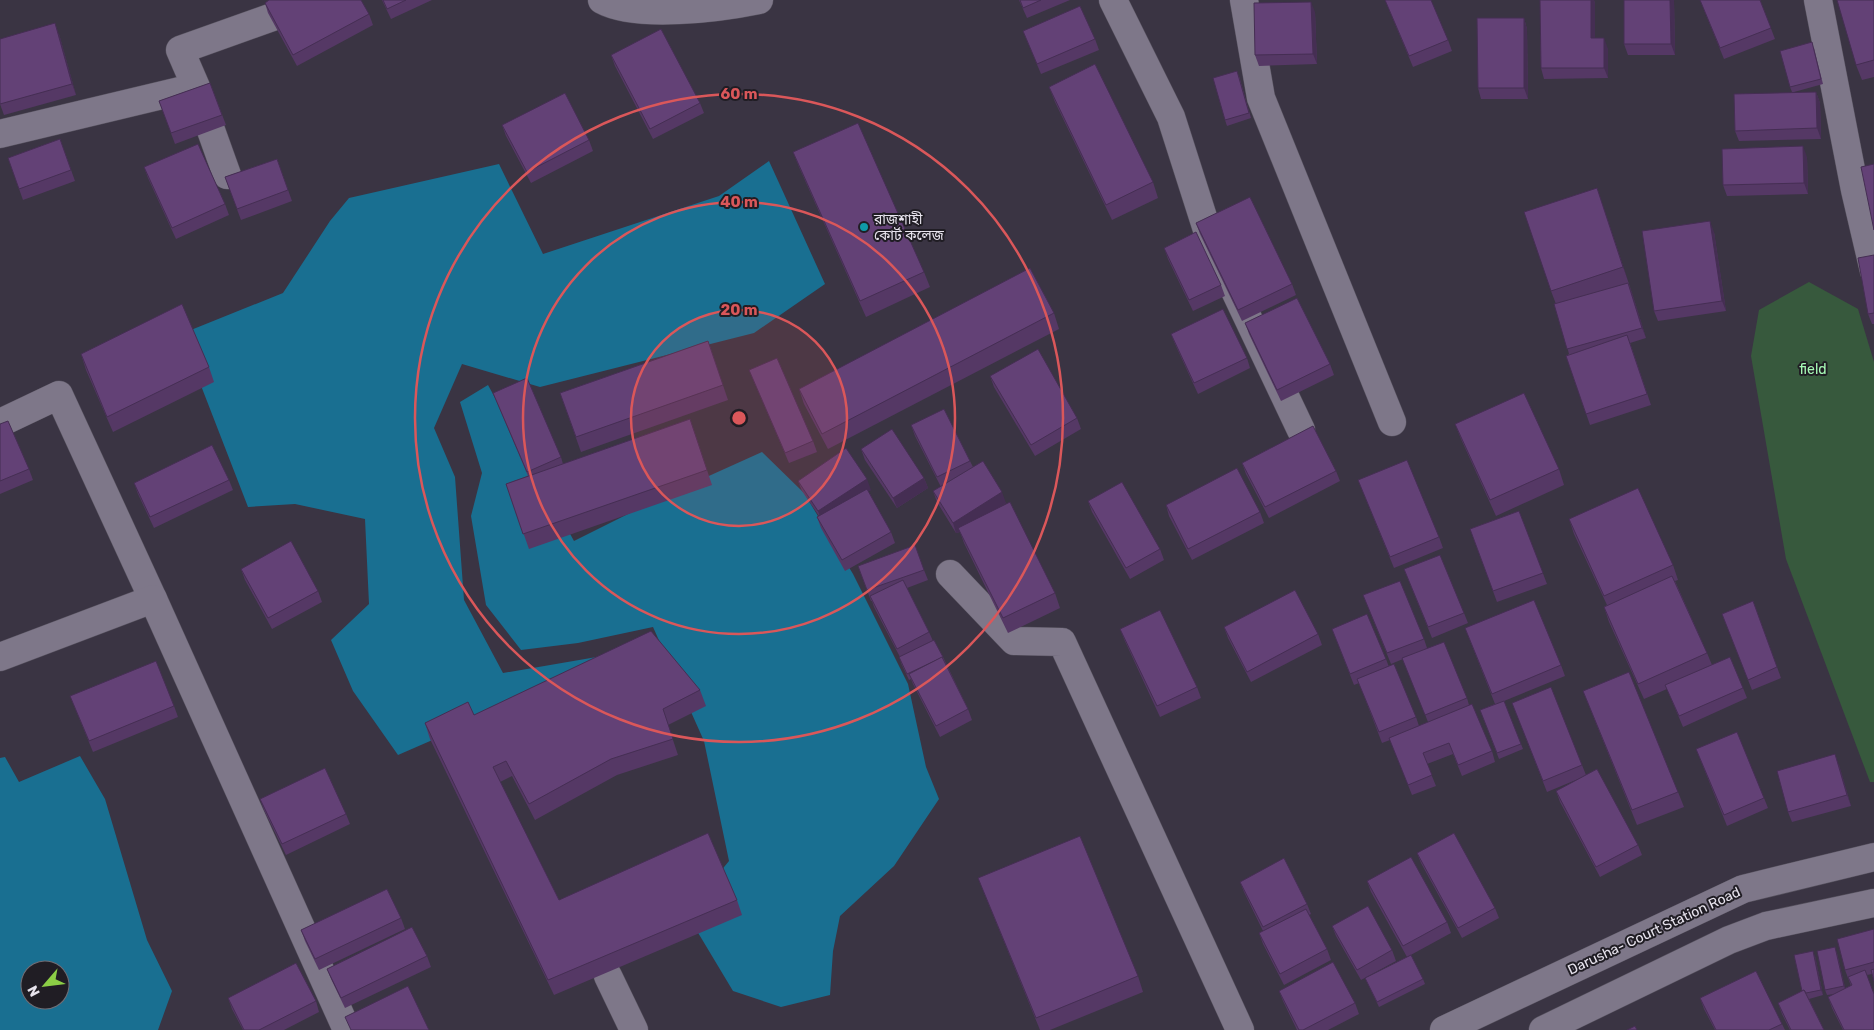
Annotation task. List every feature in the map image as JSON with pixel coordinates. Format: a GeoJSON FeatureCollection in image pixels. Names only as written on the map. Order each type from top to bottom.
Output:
{"type":"FeatureCollection","features":[{"type":"Feature","properties":{"kind":"street"},"geometry":{"type":"LineString","coordinates":[[227,176],[196,87],[180,50],[320,0]]}},
{"type":"Feature","properties":{"kind":"street"},"geometry":{"type":"LineString","coordinates":[[602,0],[639,11],[737,4],[759,0]]}},
{"type":"Feature","properties":{"kind":"street"},"geometry":{"type":"LineString","coordinates":[[1113,0],[1171,116],[1208,236],[1301,430]]}},
{"type":"Feature","properties":{"kind":"street"},"geometry":{"type":"LineString","coordinates":[[1244,0],[1260,98],[1392,422]]}},
{"type":"Feature","properties":{"kind":"street"},"geometry":{"type":"LineString","coordinates":[[1818,0],[1855,190],[1874,271]]}},
{"type":"Feature","properties":{"kind":"street"},"geometry":{"type":"LineString","coordinates":[[0,134],[196,87]]}},
{"type":"Feature","properties":{"kind":"street"},"geometry":{"type":"LineString","coordinates":[[0,423],[58,395],[154,599],[347,1030]]}},
{"type":"Feature","properties":{"kind":"street"},"geometry":{"type":"LineString","coordinates":[[950,574],[1014,641],[1062,642],[1240,1030]]}},
{"type":"Feature","properties":{"kind":"street"},"geometry":{"type":"LineString","coordinates":[[0,657],[154,599]]}},
{"type":"Feature","properties":{"kind":"street","name":"Darusha- Court Station Road"},"geometry":{"type":"LineString","coordinates":[[1444,1030],[1743,889],[1874,857]]}},
{"type":"Feature","properties":{"kind":"street"},"geometry":{"type":"LineString","coordinates":[[1543,1030],[1729,940],[1766,926],[1874,902]]}},
{"type":"Feature","properties":{"kind":"street"},"geometry":{"type":"LineString","coordinates":[[608,976],[634,1030]]}},
{"type":"Feature","properties":{"kind":"green space","name":"field"},"geometry":{"type":"Polygon","coordinates":[[[1809,282],[1858,309],[1874,362],[1874,782],[1870,782],[1786,559],[1751,356],[1759,310],[1809,282]]]}},
{"type":"Feature","properties":{"kind":"water"},"geometry":{"type":"Polygon","coordinates":[[[769,161],[825,284],[754,333],[540,387],[462,364],[434,428],[455,477],[464,600],[503,673],[614,654],[515,704],[398,755],[353,691],[331,640],[369,604],[365,519],[295,504],[248,507],[181,334],[283,293],[330,221],[349,198],[499,164],[543,254],[719,196],[769,161]]]}},
{"type":"Feature","properties":{"kind":"water"},"geometry":{"type":"Polygon","coordinates":[[[488,385],[574,541],[660,498],[762,452],[804,493],[853,574],[908,684],[926,767],[939,799],[894,866],[840,916],[833,951],[830,995],[781,1007],[733,991],[697,931],[692,906],[729,861],[704,741],[653,627],[578,643],[521,650],[486,605],[471,516],[482,473],[460,402],[488,385]]]}},
{"type":"Feature","properties":{"kind":"water"},"geometry":{"type":"Polygon","coordinates":[[[80,756],[105,799],[147,940],[172,991],[158,1030],[0,1030],[0,758],[5,757],[19,782],[80,756]]]}},
{"type":"Feature","properties":{"kind":"building"},"geometry":{"type":"Polygon","coordinates":[[[269,0],[361,0],[369,14],[293,55],[265,3],[269,0]]]}},
{"type":"Feature","properties":{"kind":"building"},"geometry":{"type":"Polygon","coordinates":[[[383,0],[406,0],[387,9],[383,0]]]}},
{"type":"Feature","properties":{"kind":"building"},"geometry":{"type":"Polygon","coordinates":[[[1020,0],[1041,0],[1023,8],[1020,0]]]}},
{"type":"Feature","properties":{"kind":"building"},"geometry":{"type":"Polygon","coordinates":[[[1385,0],[1431,0],[1448,40],[1409,56],[1385,0]]]}},
{"type":"Feature","properties":{"kind":"building"},"geometry":{"type":"Polygon","coordinates":[[[1540,0],[1591,0],[1591,38],[1604,38],[1604,68],[1541,68],[1540,0]]]}},
{"type":"Feature","properties":{"kind":"building"},"geometry":{"type":"Polygon","coordinates":[[[1624,0],[1670,0],[1671,44],[1624,44],[1624,0]]]}},
{"type":"Feature","properties":{"kind":"building"},"geometry":{"type":"Polygon","coordinates":[[[1700,0],[1760,0],[1771,28],[1720,48],[1700,0]]]}},
{"type":"Feature","properties":{"kind":"building"},"geometry":{"type":"Polygon","coordinates":[[[1837,0],[1874,0],[1874,60],[1856,65],[1837,0]]]}},
{"type":"Feature","properties":{"kind":"building"},"geometry":{"type":"Polygon","coordinates":[[[1311,2],[1313,54],[1255,55],[1254,3],[1311,2]]]}},
{"type":"Feature","properties":{"kind":"building"},"geometry":{"type":"Polygon","coordinates":[[[1080,6],[1095,39],[1037,64],[1023,31],[1080,6]]]}},
{"type":"Feature","properties":{"kind":"building"},"geometry":{"type":"Polygon","coordinates":[[[1477,18],[1524,18],[1524,88],[1478,88],[1477,18]]]}},
{"type":"Feature","properties":{"kind":"building"},"geometry":{"type":"Polygon","coordinates":[[[55,23],[72,84],[0,104],[0,39],[55,23]]]}},
{"type":"Feature","properties":{"kind":"building"},"geometry":{"type":"Polygon","coordinates":[[[661,29],[700,103],[650,129],[611,55],[661,29]]]}},
{"type":"Feature","properties":{"kind":"building"},"geometry":{"type":"Polygon","coordinates":[[[1812,42],[1821,79],[1790,87],[1780,51],[1812,42]]]}},
{"type":"Feature","properties":{"kind":"building"},"geometry":{"type":"Polygon","coordinates":[[[1095,64],[1153,182],[1106,205],[1049,87],[1095,64]]]}},
{"type":"Feature","properties":{"kind":"building"},"geometry":{"type":"Polygon","coordinates":[[[1237,71],[1249,113],[1225,120],[1213,78],[1237,71]]]}},
{"type":"Feature","properties":{"kind":"building"},"geometry":{"type":"Polygon","coordinates":[[[210,83],[222,115],[171,133],[159,101],[210,83]]]}},
{"type":"Feature","properties":{"kind":"building"},"geometry":{"type":"Polygon","coordinates":[[[1816,92],[1817,128],[1735,131],[1734,94],[1816,92]]]}},
{"type":"Feature","properties":{"kind":"building"},"geometry":{"type":"Polygon","coordinates":[[[565,93],[589,140],[527,172],[502,125],[565,93]]]}},
{"type":"Feature","properties":{"kind":"building","name":"রাজশাহী কোর্ট কলেজ"},"geometry":{"type":"Polygon","coordinates":[[[858,123],[924,272],[860,301],[793,152],[858,123]]]}},
{"type":"Feature","properties":{"kind":"building"},"geometry":{"type":"Polygon","coordinates":[[[60,139],[71,170],[19,189],[8,158],[60,139]]]}},
{"type":"Feature","properties":{"kind":"building"},"geometry":{"type":"Polygon","coordinates":[[[198,144],[225,204],[172,228],[144,167],[198,144]]]}},
{"type":"Feature","properties":{"kind":"building"},"geometry":{"type":"Polygon","coordinates":[[[1803,146],[1804,183],[1723,185],[1722,149],[1803,146]]]}},
{"type":"Feature","properties":{"kind":"building"},"geometry":{"type":"Polygon","coordinates":[[[277,159],[288,190],[237,209],[225,177],[277,159]]]}},
{"type":"Feature","properties":{"kind":"building"},"geometry":{"type":"Polygon","coordinates":[[[1874,164],[1874,230],[1861,167],[1874,164]]]}},
{"type":"Feature","properties":{"kind":"building"},"geometry":{"type":"Polygon","coordinates":[[[1597,188],[1623,267],[1551,291],[1524,212],[1597,188]]]}},
{"type":"Feature","properties":{"kind":"building"},"geometry":{"type":"Polygon","coordinates":[[[1250,197],[1292,284],[1238,310],[1196,223],[1250,197]]]}},
{"type":"Feature","properties":{"kind":"building"},"geometry":{"type":"Polygon","coordinates":[[[1710,221],[1722,301],[1654,311],[1642,231],[1710,221]]]}},
{"type":"Feature","properties":{"kind":"building"},"geometry":{"type":"Polygon","coordinates":[[[1196,232],[1221,285],[1189,300],[1164,248],[1196,232]]]}},
{"type":"Feature","properties":{"kind":"building"},"geometry":{"type":"Polygon","coordinates":[[[1874,255],[1874,313],[1868,314],[1858,258],[1874,255]]]}},
{"type":"Feature","properties":{"kind":"building"},"geometry":{"type":"Polygon","coordinates":[[[1030,268],[1054,313],[822,434],[799,389],[1030,268]]]}},
{"type":"Feature","properties":{"kind":"building"},"geometry":{"type":"Polygon","coordinates":[[[1628,283],[1642,328],[1567,349],[1554,304],[1628,283]]]}},
{"type":"Feature","properties":{"kind":"building"},"geometry":{"type":"Polygon","coordinates":[[[1297,298],[1330,364],[1277,390],[1245,323],[1297,298]]]}},
{"type":"Feature","properties":{"kind":"building"},"geometry":{"type":"Polygon","coordinates":[[[182,304],[209,367],[107,417],[81,354],[182,304]]]}},
{"type":"Feature","properties":{"kind":"building"},"geometry":{"type":"Polygon","coordinates":[[[1223,309],[1247,358],[1194,383],[1171,334],[1223,309]]]}},
{"type":"Feature","properties":{"kind":"building"},"geometry":{"type":"Polygon","coordinates":[[[1627,335],[1647,394],[1586,414],[1566,356],[1627,335]]]}},
{"type":"Feature","properties":{"kind":"building"},"geometry":{"type":"Polygon","coordinates":[[[708,341],[723,385],[576,437],[560,393],[708,341]]]}},
{"type":"Feature","properties":{"kind":"building"},"geometry":{"type":"Polygon","coordinates":[[[1038,349],[1077,418],[1031,445],[990,376],[1038,349]]]}},
{"type":"Feature","properties":{"kind":"building"},"geometry":{"type":"Polygon","coordinates":[[[777,358],[813,441],[785,453],[749,370],[777,358]]]}},
{"type":"Feature","properties":{"kind":"building"},"geometry":{"type":"Polygon","coordinates":[[[527,378],[561,457],[527,472],[493,393],[527,378]]]}},
{"type":"Feature","properties":{"kind":"building"},"geometry":{"type":"Polygon","coordinates":[[[1524,393],[1559,469],[1490,500],[1455,424],[1524,393]]]}},
{"type":"Feature","properties":{"kind":"building"},"geometry":{"type":"Polygon","coordinates":[[[944,409],[970,461],[937,477],[911,425],[944,409]]]}},
{"type":"Feature","properties":{"kind":"building"},"geometry":{"type":"Polygon","coordinates":[[[690,419],[707,470],[523,534],[506,484],[690,419]]]}},
{"type":"Feature","properties":{"kind":"building"},"geometry":{"type":"Polygon","coordinates":[[[8,421],[29,469],[0,481],[0,424],[8,421]]]}},
{"type":"Feature","properties":{"kind":"building"},"geometry":{"type":"Polygon","coordinates":[[[1313,426],[1336,471],[1265,507],[1242,463],[1313,426]]]}},
{"type":"Feature","properties":{"kind":"building"},"geometry":{"type":"Polygon","coordinates":[[[892,429],[924,478],[893,498],[861,449],[892,429]]]}},
{"type":"Feature","properties":{"kind":"building"},"geometry":{"type":"Polygon","coordinates":[[[212,445],[229,480],[150,517],[134,483],[212,445]]]}},
{"type":"Feature","properties":{"kind":"building"},"geometry":{"type":"Polygon","coordinates":[[[846,448],[867,479],[818,511],[798,481],[846,448]]]}},
{"type":"Feature","properties":{"kind":"building"},"geometry":{"type":"Polygon","coordinates":[[[1407,460],[1439,537],[1390,557],[1358,480],[1407,460]]]}},
{"type":"Feature","properties":{"kind":"building"},"geometry":{"type":"Polygon","coordinates":[[[983,461],[1002,492],[953,523],[933,491],[983,461]]]}},
{"type":"Feature","properties":{"kind":"building"},"geometry":{"type":"Polygon","coordinates":[[[1237,468],[1260,512],[1188,549],[1166,505],[1237,468]]]}},
{"type":"Feature","properties":{"kind":"building"},"geometry":{"type":"Polygon","coordinates":[[[1122,482],[1160,549],[1126,568],[1088,501],[1122,482]]]}},
{"type":"Feature","properties":{"kind":"building"},"geometry":{"type":"Polygon","coordinates":[[[1638,488],[1673,565],[1604,596],[1569,519],[1638,488]]]}},
{"type":"Feature","properties":{"kind":"building"},"geometry":{"type":"Polygon","coordinates":[[[867,489],[891,532],[842,560],[817,517],[867,489]]]}},
{"type":"Feature","properties":{"kind":"building"},"geometry":{"type":"Polygon","coordinates":[[[1010,502],[1055,593],[1003,618],[958,528],[1010,502]]]}},
{"type":"Feature","properties":{"kind":"building"},"geometry":{"type":"Polygon","coordinates":[[[1519,511],[1543,573],[1493,591],[1470,529],[1519,511]]]}},
{"type":"Feature","properties":{"kind":"building"},"geometry":{"type":"Polygon","coordinates":[[[291,541],[318,591],[268,618],[241,569],[291,541]]]}},
{"type":"Feature","properties":{"kind":"building"},"geometry":{"type":"Polygon","coordinates":[[[915,545],[924,570],[867,590],[858,566],[915,545]]]}},
{"type":"Feature","properties":{"kind":"building"},"geometry":{"type":"Polygon","coordinates":[[[1440,555],[1464,613],[1428,627],[1404,569],[1440,555]]]}},
{"type":"Feature","properties":{"kind":"building"},"geometry":{"type":"Polygon","coordinates":[[[1672,576],[1707,653],[1638,684],[1604,607],[1672,576]]]}},
{"type":"Feature","properties":{"kind":"building"},"geometry":{"type":"Polygon","coordinates":[[[903,580],[929,632],[897,649],[870,596],[903,580]]]}},
{"type":"Feature","properties":{"kind":"building"},"geometry":{"type":"Polygon","coordinates":[[[1400,581],[1424,639],[1387,653],[1363,595],[1400,581]]]}},
{"type":"Feature","properties":{"kind":"building"},"geometry":{"type":"Polygon","coordinates":[[[1295,590],[1318,634],[1247,672],[1224,627],[1295,590]]]}},
{"type":"Feature","properties":{"kind":"building"},"geometry":{"type":"Polygon","coordinates":[[[1534,600],[1561,665],[1492,694],[1465,628],[1534,600]]]}},
{"type":"Feature","properties":{"kind":"building"},"geometry":{"type":"Polygon","coordinates":[[[1753,601],[1777,667],[1748,680],[1722,614],[1753,601]]]}},
{"type":"Feature","properties":{"kind":"building"},"geometry":{"type":"Polygon","coordinates":[[[1160,610],[1197,687],[1157,706],[1120,629],[1160,610]]]}},
{"type":"Feature","properties":{"kind":"building"},"geometry":{"type":"Polygon","coordinates":[[[1367,614],[1386,659],[1350,674],[1332,629],[1367,614]]]}},
{"type":"Feature","properties":{"kind":"building"},"geometry":{"type":"Polygon","coordinates":[[[651,631],[700,690],[663,709],[673,739],[611,759],[529,804],[506,761],[493,767],[559,900],[708,833],[737,900],[548,980],[425,723],[468,702],[474,715],[651,631]]]}},
{"type":"Feature","properties":{"kind":"building"},"geometry":{"type":"Polygon","coordinates":[[[934,640],[943,657],[907,674],[899,657],[934,640]]]}},
{"type":"Feature","properties":{"kind":"building"},"geometry":{"type":"Polygon","coordinates":[[[1444,642],[1467,698],[1425,715],[1402,658],[1444,642]]]}},
{"type":"Feature","properties":{"kind":"building"},"geometry":{"type":"Polygon","coordinates":[[[942,657],[968,709],[936,726],[909,674],[942,657]]]}},
{"type":"Feature","properties":{"kind":"building"},"geometry":{"type":"Polygon","coordinates":[[[1730,657],[1743,688],[1679,716],[1665,685],[1730,657]]]}},
{"type":"Feature","properties":{"kind":"building"},"geometry":{"type":"Polygon","coordinates":[[[156,661],[174,706],[89,741],[70,696],[156,661]]]}},
{"type":"Feature","properties":{"kind":"building"},"geometry":{"type":"Polygon","coordinates":[[[1394,664],[1416,717],[1379,732],[1357,679],[1394,664]]]}},
{"type":"Feature","properties":{"kind":"building"},"geometry":{"type":"Polygon","coordinates":[[[1629,672],[1678,792],[1632,810],[1583,691],[1629,672]]]}},
{"type":"Feature","properties":{"kind":"building"},"geometry":{"type":"Polygon","coordinates":[[[1551,687],[1582,765],[1543,781],[1512,703],[1551,687]]]}},
{"type":"Feature","properties":{"kind":"building"},"geometry":{"type":"Polygon","coordinates":[[[1504,701],[1521,744],[1497,753],[1480,710],[1504,701]]]}},
{"type":"Feature","properties":{"kind":"building"},"geometry":{"type":"Polygon","coordinates":[[[1472,704],[1492,751],[1458,765],[1449,743],[1423,753],[1432,775],[1408,785],[1389,738],[1472,704]]]}},
{"type":"Feature","properties":{"kind":"building"},"geometry":{"type":"Polygon","coordinates":[[[1737,732],[1764,798],[1724,815],[1696,749],[1737,732]]]}},
{"type":"Feature","properties":{"kind":"building"},"geometry":{"type":"Polygon","coordinates":[[[1835,754],[1847,795],[1788,812],[1777,771],[1835,754]]]}},
{"type":"Feature","properties":{"kind":"building"},"geometry":{"type":"Polygon","coordinates":[[[325,768],[346,814],[282,844],[260,799],[325,768]]]}},
{"type":"Feature","properties":{"kind":"building"},"geometry":{"type":"Polygon","coordinates":[[[1597,769],[1638,845],[1596,867],[1556,791],[1597,769]]]}},
{"type":"Feature","properties":{"kind":"building"},"geometry":{"type":"Polygon","coordinates":[[[1454,833],[1495,908],[1458,928],[1417,853],[1454,833]]]}},
{"type":"Feature","properties":{"kind":"building"},"geometry":{"type":"Polygon","coordinates":[[[1080,836],[1138,976],[1036,1018],[978,878],[1080,836]]]}},
{"type":"Feature","properties":{"kind":"building"},"geometry":{"type":"Polygon","coordinates":[[[1411,857],[1447,922],[1403,946],[1367,881],[1411,857]]]}},
{"type":"Feature","properties":{"kind":"building"},"geometry":{"type":"Polygon","coordinates":[[[1284,858],[1307,904],[1263,927],[1240,882],[1284,858]]]}},
{"type":"Feature","properties":{"kind":"building"},"geometry":{"type":"Polygon","coordinates":[[[387,889],[401,918],[315,959],[301,930],[387,889]]]}},
{"type":"Feature","properties":{"kind":"building"},"geometry":{"type":"Polygon","coordinates":[[[1368,906],[1392,950],[1357,970],[1332,926],[1368,906]]]}},
{"type":"Feature","properties":{"kind":"building"},"geometry":{"type":"Polygon","coordinates":[[[1306,909],[1327,949],[1280,974],[1259,933],[1306,909]]]}},
{"type":"Feature","properties":{"kind":"building"},"geometry":{"type":"Polygon","coordinates":[[[412,927],[427,956],[341,998],[327,969],[412,927]]]}},
{"type":"Feature","properties":{"kind":"building"},"geometry":{"type":"Polygon","coordinates":[[[1874,929],[1874,962],[1845,970],[1837,939],[1874,929]]]}},
{"type":"Feature","properties":{"kind":"building"},"geometry":{"type":"Polygon","coordinates":[[[1835,947],[1844,986],[1825,990],[1817,951],[1835,947]]]}},
{"type":"Feature","properties":{"kind":"building"},"geometry":{"type":"Polygon","coordinates":[[[1813,951],[1821,990],[1806,993],[1804,990],[1802,991],[1794,955],[1813,951]]]}},
{"type":"Feature","properties":{"kind":"building"},"geometry":{"type":"Polygon","coordinates":[[[1411,955],[1423,979],[1377,1002],[1365,978],[1411,955]]]}},
{"type":"Feature","properties":{"kind":"building"},"geometry":{"type":"Polygon","coordinates":[[[1333,962],[1355,1003],[1303,1030],[1299,1030],[1279,991],[1333,962]]]}},
{"type":"Feature","properties":{"kind":"building"},"geometry":{"type":"Polygon","coordinates":[[[296,963],[316,1001],[259,1030],[244,1030],[228,998],[296,963]]]}},
{"type":"Feature","properties":{"kind":"building"},"geometry":{"type":"Polygon","coordinates":[[[1874,969],[1874,981],[1871,970],[1874,969]]]}},
{"type":"Feature","properties":{"kind":"building"},"geometry":{"type":"Polygon","coordinates":[[[1865,970],[1874,994],[1874,1030],[1844,1030],[1828,997],[1852,985],[1848,977],[1865,970]]]}},
{"type":"Feature","properties":{"kind":"building"},"geometry":{"type":"Polygon","coordinates":[[[1756,971],[1782,1024],[1769,1030],[1716,1030],[1700,998],[1756,971]]]}},
{"type":"Feature","properties":{"kind":"building"},"geometry":{"type":"Polygon","coordinates":[[[408,986],[429,1030],[351,1030],[345,1017],[408,986]]]}},
{"type":"Feature","properties":{"kind":"building"},"geometry":{"type":"Polygon","coordinates":[[[1804,990],[1824,1030],[1791,1030],[1778,1003],[1804,990]]]}},
{"type":"Feature","properties":{"kind":"building"},"geometry":{"type":"Polygon","coordinates":[[[1635,1026],[1637,1030],[1627,1030],[1635,1026]]]}},
{"type":"Feature","properties":{"kind":"place","name":"রাজশাহী কোর্ট কলেজ"},"geometry":{"type":"Point","coordinates":[864,227]}}]}
